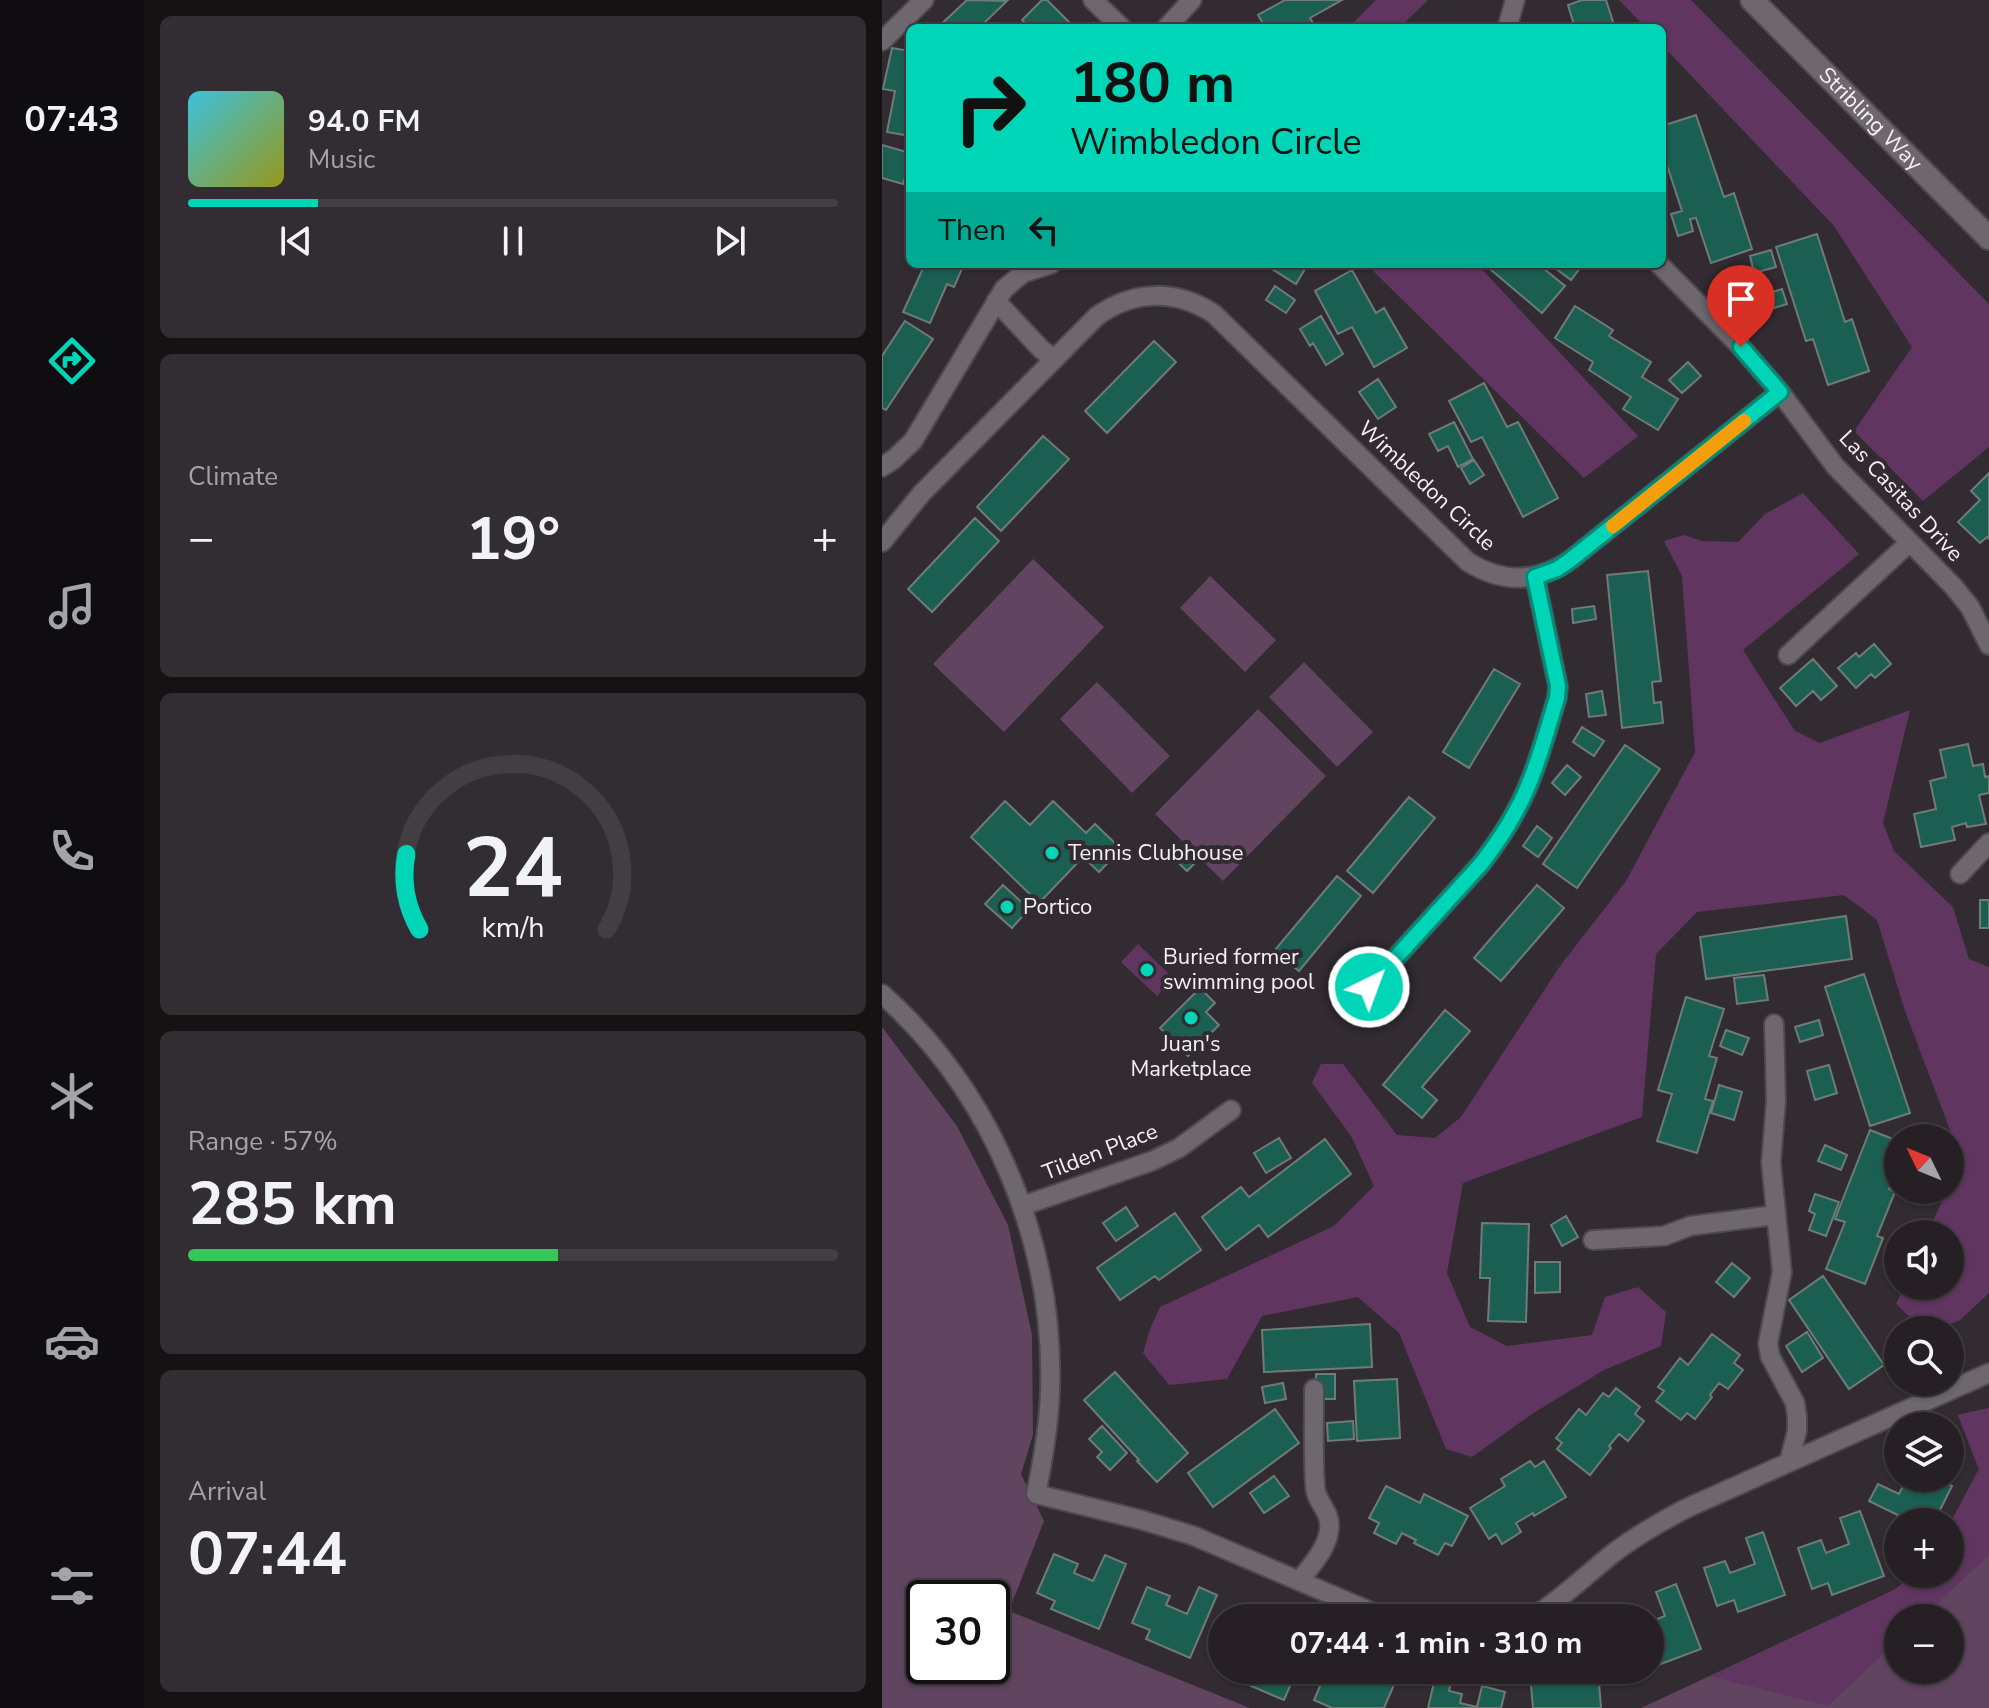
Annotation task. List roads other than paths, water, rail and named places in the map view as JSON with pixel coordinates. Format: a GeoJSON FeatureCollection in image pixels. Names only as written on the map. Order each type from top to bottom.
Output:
{"type":"FeatureCollection","features":[{"type":"Feature","properties":{"kind":"street"},"geometry":{"type":"LineString","coordinates":[[882,41],[924,0]]}},
{"type":"Feature","properties":{"kind":"street"},"geometry":{"type":"LineString","coordinates":[[1093,0],[1118,24]]}},
{"type":"Feature","properties":{"kind":"street"},"geometry":{"type":"LineString","coordinates":[[1170,24],[1192,0]]}},
{"type":"Feature","properties":{"kind":"street"},"geometry":{"type":"LineString","coordinates":[[1508,24],[1515,0]]}},
{"type":"Feature","properties":{"kind":"street","name":"Stribling Way"},"geometry":{"type":"LineString","coordinates":[[1752,0],[1989,238]]}},
{"type":"Feature","properties":{"kind":"street"},"geometry":{"type":"LineString","coordinates":[[882,467],[913,441],[996,301],[1013,280],[1035,268]]}},
{"type":"Feature","properties":{"kind":"street","name":"Las Casitas Drive"},"geometry":{"type":"LineString","coordinates":[[1663,268],[1741,347],[1780,392],[1835,466],[1963,597],[1987,637]]}},
{"type":"Feature","properties":{"kind":"street","name":"Wimbledon Circle"},"geometry":{"type":"LineString","coordinates":[[882,542],[922,493],[1097,316],[1119,303],[1143,296],[1168,295],[1192,302],[1214,314],[1468,562],[1480,570],[1507,578],[1535,577],[1569,561],[1780,392]]}},
{"type":"Feature","properties":{"kind":"street"},"geometry":{"type":"LineString","coordinates":[[996,301],[1054,359]]}},
{"type":"Feature","properties":{"kind":"street"},"geometry":{"type":"LineString","coordinates":[[1788,655],[1910,542]]}},
{"type":"Feature","properties":{"kind":"street"},"geometry":{"type":"LineString","coordinates":[[1369,987],[1497,844],[1527,787],[1557,698],[1558,686],[1535,577]]}},
{"type":"Feature","properties":{"kind":"street"},"geometry":{"type":"LineString","coordinates":[[1960,874],[1989,843]]}},
{"type":"Feature","properties":{"kind":"street"},"geometry":{"type":"LineString","coordinates":[[882,994],[904,1013],[945,1061],[969,1096],[1003,1157],[1022,1206],[1036,1252],[1050,1356],[1048,1425],[1036,1494],[1194,1536],[1353,1604]]}},
{"type":"Feature","properties":{"kind":"street"},"geometry":{"type":"LineString","coordinates":[[1774,1024],[1776,1100],[1771,1163],[1782,1272],[1768,1343],[1770,1356],[1795,1403],[1797,1431],[1789,1462]]}},
{"type":"Feature","properties":{"kind":"street","name":"Tilden Place"},"geometry":{"type":"LineString","coordinates":[[1022,1206],[1152,1161],[1179,1148],[1231,1110]]}},
{"type":"Feature","properties":{"kind":"street"},"geometry":{"type":"LineString","coordinates":[[1593,1240],[1664,1236],[1690,1226],[1775,1215]]}},
{"type":"Feature","properties":{"kind":"street"},"geometry":{"type":"LineString","coordinates":[[1553,1604],[1649,1528],[1687,1508],[1989,1373]]}},
{"type":"Feature","properties":{"kind":"street"},"geometry":{"type":"LineString","coordinates":[[1299,1581],[1323,1547],[1329,1523],[1315,1490],[1314,1389]]}},
{"type":"Feature","properties":{"kind":"place","name":"Tennis Clubhouse"},"geometry":{"type":"Point","coordinates":[1052,853]}},
{"type":"Feature","properties":{"kind":"place","name":"Portico"},"geometry":{"type":"Point","coordinates":[1007,907]}},
{"type":"Feature","properties":{"kind":"place","name":"Buried former swimming pool"},"geometry":{"type":"Point","coordinates":[1147,970]}},
{"type":"Feature","properties":{"kind":"place","name":"Juan's Marketplace"},"geometry":{"type":"Point","coordinates":[1191,1018]}}]}
